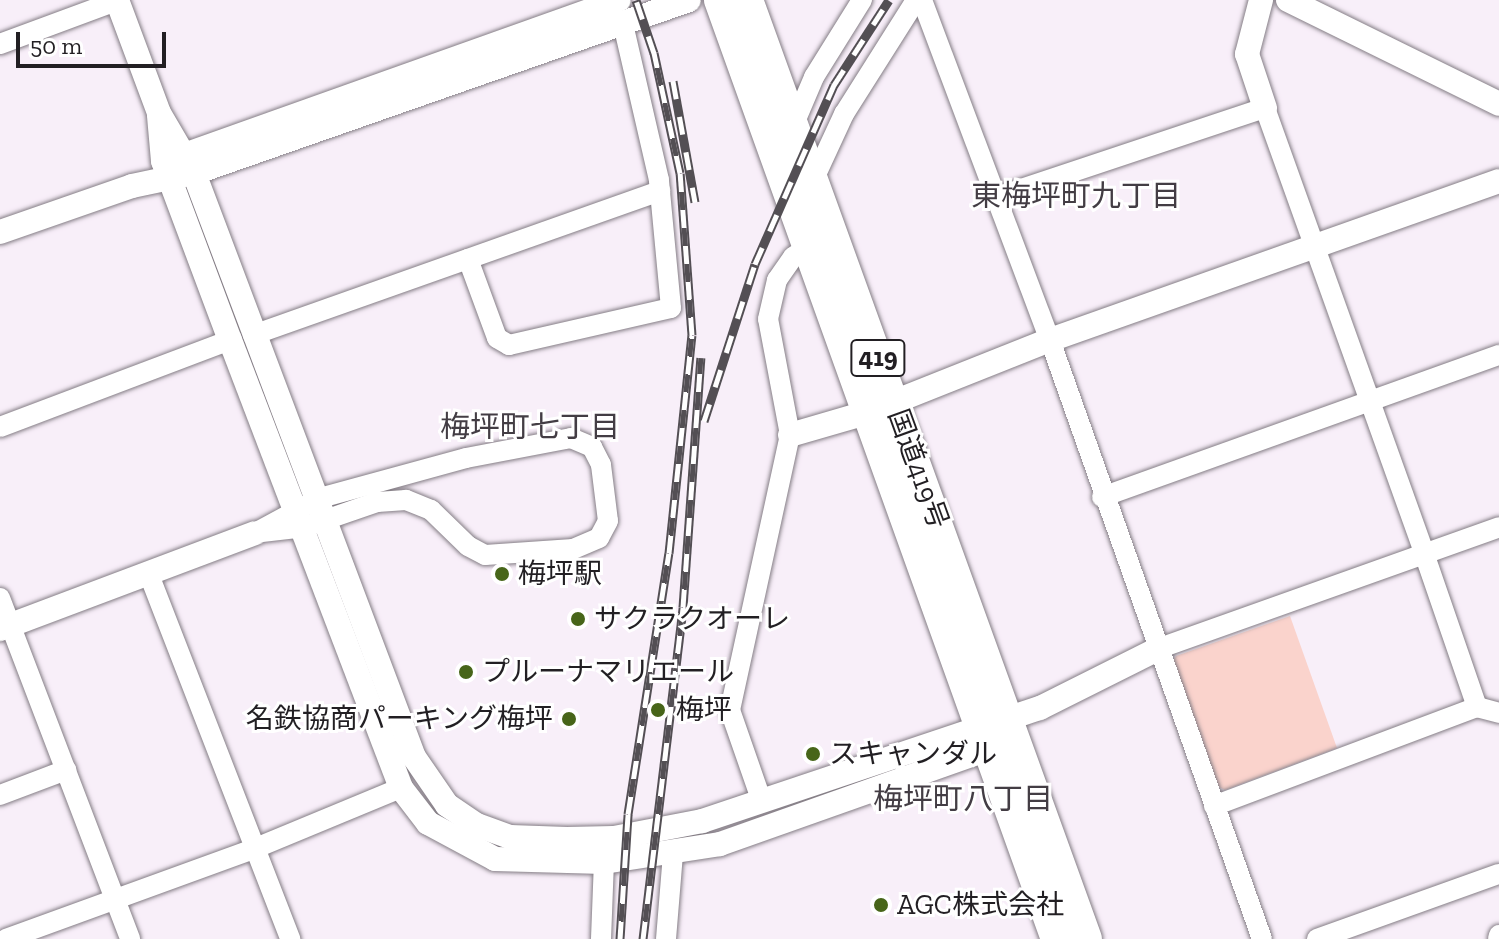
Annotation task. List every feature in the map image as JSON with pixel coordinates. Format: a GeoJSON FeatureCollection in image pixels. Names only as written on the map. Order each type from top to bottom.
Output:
{"type":"FeatureCollection","features":[{"type":"Feature","properties":{"kind":"highway","name":"国道419号"},"geometry":{"type":"LineString","coordinates":[[720,0],[807,248],[882,407]]}},
{"type":"Feature","properties":{"kind":"highway","name":"国道419号"},"geometry":{"type":"LineString","coordinates":[[747,0],[813,181],[882,407],[998,732],[1086,939]]}},
{"type":"Feature","properties":{"kind":"highway","name":"国道419号"},"geometry":{"type":"LineString","coordinates":[[998,732],[1057,939]]}},
{"type":"Feature","properties":{"kind":"street"},"geometry":{"type":"LineString","coordinates":[[0,44],[118,0],[159,113],[190,164],[242,338]]}},
{"type":"Feature","properties":{"kind":"street"},"geometry":{"type":"LineString","coordinates":[[0,232],[618,6],[689,0]]}},
{"type":"Feature","properties":{"kind":"street"},"geometry":{"type":"LineString","coordinates":[[794,124],[814,77],[862,0]]}},
{"type":"Feature","properties":{"kind":"street"},"geometry":{"type":"LineString","coordinates":[[813,181],[844,114],[919,0]]}},
{"type":"Feature","properties":{"kind":"street"},"geometry":{"type":"LineString","coordinates":[[919,0],[1050,340],[1102,497],[1160,648],[1262,939]]}},
{"type":"Feature","properties":{"kind":"street"},"geometry":{"type":"LineString","coordinates":[[1261,0],[1247,54],[1477,707]]}},
{"type":"Feature","properties":{"kind":"street"},"geometry":{"type":"LineString","coordinates":[[1288,0],[1499,104]]}},
{"type":"Feature","properties":{"kind":"street"},"geometry":{"type":"LineString","coordinates":[[468,259],[497,338],[509,345],[661,313],[671,308],[660,191],[618,6]]}},
{"type":"Feature","properties":{"kind":"street"},"geometry":{"type":"LineString","coordinates":[[997,197],[1265,108]]}},
{"type":"Feature","properties":{"kind":"street"},"geometry":{"type":"LineString","coordinates":[[159,113],[166,170],[242,338],[414,757],[447,805],[477,825],[510,837],[614,838],[702,821],[998,732]]}},
{"type":"Feature","properties":{"kind":"street"},"geometry":{"type":"LineString","coordinates":[[790,435],[882,407],[1050,340],[1499,181]]}},
{"type":"Feature","properties":{"kind":"street"},"geometry":{"type":"LineString","coordinates":[[0,427],[660,191]]}},
{"type":"Feature","properties":{"kind":"street"},"geometry":{"type":"LineString","coordinates":[[762,802],[730,710],[790,435],[768,319],[777,280],[793,257],[807,248]]}},
{"type":"Feature","properties":{"kind":"street"},"geometry":{"type":"LineString","coordinates":[[1102,497],[1499,355]]}},
{"type":"Feature","properties":{"kind":"street"},"geometry":{"type":"LineString","coordinates":[[5,627],[148,572],[255,533],[466,458],[571,438],[592,447],[601,465],[608,521],[599,538],[573,549],[485,555],[468,546],[431,510],[406,500],[312,513]]}},
{"type":"Feature","properties":{"kind":"street"},"geometry":{"type":"LineString","coordinates":[[312,513],[401,788],[428,823],[495,859],[604,862],[673,853],[768,828],[998,732],[1160,648],[1425,556],[1499,527]]}},
{"type":"Feature","properties":{"kind":"street"},"geometry":{"type":"LineString","coordinates":[[148,572],[290,939]]}},
{"type":"Feature","properties":{"kind":"street"},"geometry":{"type":"LineString","coordinates":[[0,598],[5,627],[66,770],[130,939]]}},
{"type":"Feature","properties":{"kind":"street"},"geometry":{"type":"LineString","coordinates":[[1214,806],[1477,707],[1499,713]]}},
{"type":"Feature","properties":{"kind":"street"},"geometry":{"type":"LineString","coordinates":[[0,795],[66,770]]}},
{"type":"Feature","properties":{"kind":"street"},"geometry":{"type":"LineString","coordinates":[[6,939],[256,848],[401,788]]}},
{"type":"Feature","properties":{"kind":"street"},"geometry":{"type":"LineString","coordinates":[[666,939],[673,853]]}},
{"type":"Feature","properties":{"kind":"street"},"geometry":{"type":"LineString","coordinates":[[601,939],[604,862]]}},
{"type":"Feature","properties":{"kind":"street"},"geometry":{"type":"LineString","coordinates":[[1317,939],[1499,874]]}},
{"type":"Feature","properties":{"kind":"shaded area"},"geometry":{"type":"Polygon","coordinates":[[[1290,616],[1337,748],[1225,790],[1215,785],[1172,663],[1176,656],[1290,616]]]}},
{"type":"Feature","properties":{"kind":"railway"},"geometry":{"type":"LineString","coordinates":[[620,939],[628,814],[669,553],[692,335],[680,173],[654,53],[636,0]]}},
{"type":"Feature","properties":{"kind":"railway"},"geometry":{"type":"LineString","coordinates":[[704,421],[755,264],[834,85],[889,0]]}},
{"type":"Feature","properties":{"kind":"railway"},"geometry":{"type":"LineString","coordinates":[[673,81],[695,202]]}},
{"type":"Feature","properties":{"kind":"railway"},"geometry":{"type":"LineString","coordinates":[[643,939],[683,607],[701,358]]}},
{"type":"Feature","properties":{"kind":"place","name":"梅坪駅"},"geometry":{"type":"Point","coordinates":[502,574]}},
{"type":"Feature","properties":{"kind":"place","name":"サクラクオーレ"},"geometry":{"type":"Point","coordinates":[578,619]}},
{"type":"Feature","properties":{"kind":"place","name":"プルーナマリエール"},"geometry":{"type":"Point","coordinates":[466,672]}},
{"type":"Feature","properties":{"kind":"place","name":"梅坪"},"geometry":{"type":"Point","coordinates":[658,710]}},
{"type":"Feature","properties":{"kind":"place","name":"名鉄協商パーキング梅坪"},"geometry":{"type":"Point","coordinates":[569,719]}},
{"type":"Feature","properties":{"kind":"place","name":"スキャンダル"},"geometry":{"type":"Point","coordinates":[813,754]}},
{"type":"Feature","properties":{"kind":"place","name":"AGC株式会社"},"geometry":{"type":"Point","coordinates":[881,905]}},
{"type":"Feature","properties":{"kind":"district","name":"東梅坪町九丁目"},"geometry":{"type":"Point","coordinates":[1076,196]}},
{"type":"Feature","properties":{"kind":"district","name":"梅坪町七丁目"},"geometry":{"type":"Point","coordinates":[530,427]}},
{"type":"Feature","properties":{"kind":"district","name":"梅坪町八丁目"},"geometry":{"type":"Point","coordinates":[963,799]}}]}
